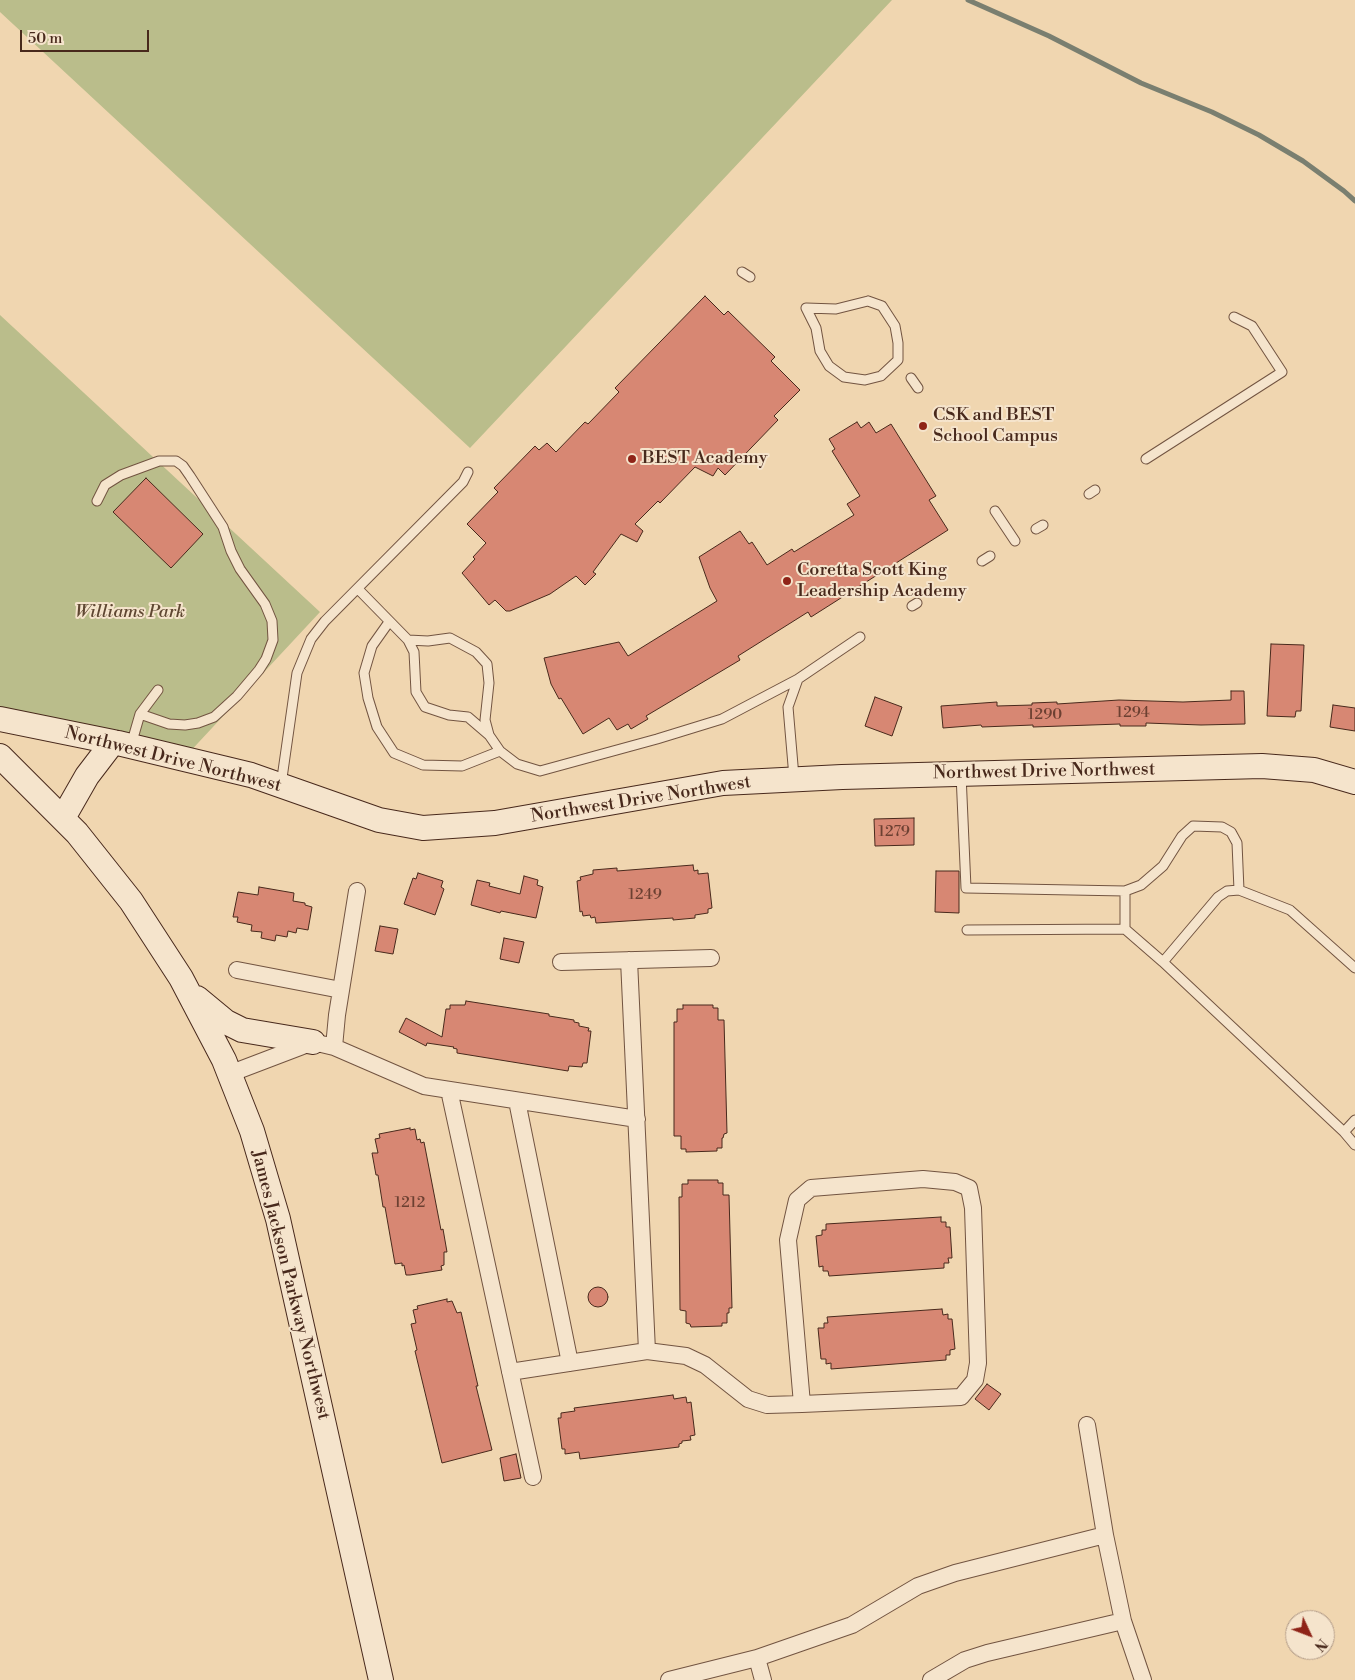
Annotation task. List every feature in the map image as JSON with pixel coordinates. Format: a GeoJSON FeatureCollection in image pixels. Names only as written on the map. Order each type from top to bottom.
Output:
{"type":"FeatureCollection","features":[{"type":"Feature","properties":{"kind":"street","name":"Northwest Drive Northwest"},"geometry":{"type":"LineString","coordinates":[[0,719],[122,744],[251,775],[378,820],[424,828],[495,823],[723,783],[794,779],[1262,766],[1314,770],[1355,782]]}},
{"type":"Feature","properties":{"kind":"street"},"geometry":{"type":"LineString","coordinates":[[63,818],[87,776],[122,744]]}},
{"type":"Feature","properties":{"kind":"street","name":"James Jackson Parkway Northwest"},"geometry":{"type":"LineString","coordinates":[[0,756],[63,818],[131,901],[186,986],[224,1060],[252,1130],[278,1219],[381,1680]]}},
{"type":"Feature","properties":{"kind":"street"},"geometry":{"type":"LineString","coordinates":[[324,1045],[341,990],[358,891]]}},
{"type":"Feature","properties":{"kind":"street"},"geometry":{"type":"LineString","coordinates":[[561,962],[711,958]]}},
{"type":"Feature","properties":{"kind":"street"},"geometry":{"type":"LineString","coordinates":[[630,960],[647,1351]]}},
{"type":"Feature","properties":{"kind":"street"},"geometry":{"type":"LineString","coordinates":[[237,970],[341,990]]}},
{"type":"Feature","properties":{"kind":"street"},"geometry":{"type":"LineString","coordinates":[[186,986],[212,1012],[242,1030],[324,1045],[424,1086],[637,1119]]}},
{"type":"Feature","properties":{"kind":"street"},"geometry":{"type":"LineString","coordinates":[[229,1074],[324,1045]]}},
{"type":"Feature","properties":{"kind":"street"},"geometry":{"type":"LineString","coordinates":[[449,1090],[533,1477]]}},
{"type":"Feature","properties":{"kind":"street"},"geometry":{"type":"LineString","coordinates":[[517,1101],[570,1363]]}},
{"type":"Feature","properties":{"kind":"street"},"geometry":{"type":"LineString","coordinates":[[510,1372],[647,1351],[686,1356],[705,1365],[748,1399],[767,1405],[802,1404],[961,1397],[975,1380],[978,1363],[974,1227],[969,1188],[955,1182],[924,1179],[812,1188],[797,1200],[788,1240],[802,1404]]}},
{"type":"Feature","properties":{"kind":"street"},"geometry":{"type":"LineString","coordinates":[[1087,1425],[1105,1535],[1123,1621],[1143,1680]]}},
{"type":"Feature","properties":{"kind":"street"},"geometry":{"type":"LineString","coordinates":[[676,1679],[757,1658],[852,1625],[918,1586],[937,1579],[1105,1535]]}},
{"type":"Feature","properties":{"kind":"street"},"geometry":{"type":"LineString","coordinates":[[930,1680],[966,1660],[987,1653],[1123,1621]]}},
{"type":"Feature","properties":{"kind":"street"},"geometry":{"type":"LineString","coordinates":[[757,1658],[763,1680]]}},
{"type":"Feature","properties":{"kind":"lane"},"geometry":{"type":"LineString","coordinates":[[742,272],[750,277]]}},
{"type":"Feature","properties":{"kind":"lane"},"geometry":{"type":"LineString","coordinates":[[868,301],[882,306],[895,326],[898,360],[881,376],[865,380],[844,377],[829,366],[820,351],[816,328],[806,308],[836,309],[868,301]]}},
{"type":"Feature","properties":{"kind":"lane"},"geometry":{"type":"LineString","coordinates":[[1146,459],[1282,372],[1252,326],[1234,317]]}},
{"type":"Feature","properties":{"kind":"lane"},"geometry":{"type":"LineString","coordinates":[[911,378],[918,388]]}},
{"type":"Feature","properties":{"kind":"lane"},"geometry":{"type":"LineString","coordinates":[[97,501],[106,485],[121,475],[159,461],[176,461],[183,466],[223,526],[231,551],[240,569],[265,604],[272,621],[273,640],[266,659],[237,696],[214,717],[198,723],[185,725],[170,724],[140,714]]}},
{"type":"Feature","properties":{"kind":"lane"},"geometry":{"type":"LineString","coordinates":[[280,786],[297,673],[311,639],[325,621],[463,482],[468,472]]}},
{"type":"Feature","properties":{"kind":"lane"},"geometry":{"type":"LineString","coordinates":[[995,511],[1016,541]]}},
{"type":"Feature","properties":{"kind":"lane"},"geometry":{"type":"LineString","coordinates":[[358,589],[408,640],[414,652],[416,692],[425,707],[449,715],[468,717],[489,735],[500,751],[518,764],[540,771],[722,719],[798,679],[860,638]]}},
{"type":"Feature","properties":{"kind":"lane"},"geometry":{"type":"LineString","coordinates":[[389,622],[372,646],[364,673],[368,698],[377,727],[394,753],[423,765],[462,766],[500,751]]}},
{"type":"Feature","properties":{"kind":"lane"},"geometry":{"type":"LineString","coordinates":[[408,640],[450,638],[476,652],[487,664],[489,683],[485,720],[489,735]]}},
{"type":"Feature","properties":{"kind":"lane"},"geometry":{"type":"LineString","coordinates":[[794,779],[788,707],[798,679]]}},
{"type":"Feature","properties":{"kind":"lane"},"geometry":{"type":"LineString","coordinates":[[122,744],[140,714],[158,690]]}},
{"type":"Feature","properties":{"kind":"lane"},"geometry":{"type":"LineString","coordinates":[[961,774],[966,888],[1125,891],[1141,885],[1163,866],[1182,836],[1193,826],[1222,827],[1231,832],[1237,843],[1239,890]]}},
{"type":"Feature","properties":{"kind":"lane"},"geometry":{"type":"LineString","coordinates":[[1163,962],[1218,897],[1227,891],[1239,890],[1290,910],[1355,968]]}},
{"type":"Feature","properties":{"kind":"lane"},"geometry":{"type":"LineString","coordinates":[[1124,929],[1125,891]]}},
{"type":"Feature","properties":{"kind":"lane"},"geometry":{"type":"LineString","coordinates":[[967,930],[1124,929],[1163,962],[1344,1132],[1355,1145]]}},
{"type":"Feature","properties":{"kind":"lane"},"geometry":{"type":"LineString","coordinates":[[1344,1132],[1355,1120]]}},
{"type":"Feature","properties":{"kind":"green space"},"geometry":{"type":"Polygon","coordinates":[[[0,0],[892,0],[470,448],[0,12],[0,0]]]}},
{"type":"Feature","properties":{"kind":"green space","name":"Williams Park"},"geometry":{"type":"Polygon","coordinates":[[[0,315],[320,612],[185,757],[0,719],[0,315]]]}},
{"type":"Feature","properties":{"kind":"building","name":"BEST Academy"},"geometry":{"type":"Polygon","coordinates":[[[705,296],[724,315],[728,311],[775,357],[771,361],[800,390],[774,416],[778,420],[725,475],[718,468],[713,476],[695,467],[660,503],[658,501],[635,524],[643,531],[637,542],[621,534],[593,572],[596,574],[585,585],[576,576],[550,594],[510,611],[506,611],[495,600],[489,605],[462,573],[486,543],[467,524],[498,492],[494,488],[535,446],[539,450],[547,443],[556,452],[585,422],[588,424],[619,392],[615,388],[705,296]]]}},
{"type":"Feature","properties":{"kind":"building","name":"Coretta Scott King Leadership Academy"},"geometry":{"type":"Polygon","coordinates":[[[857,422],[861,428],[869,422],[876,433],[891,424],[936,496],[929,500],[948,530],[811,617],[808,612],[738,656],[740,660],[646,716],[648,719],[631,729],[628,724],[617,730],[609,718],[583,734],[551,684],[544,658],[619,642],[628,656],[717,601],[710,588],[699,557],[740,531],[749,544],[752,542],[767,565],[792,549],[794,552],[854,515],[847,504],[860,496],[832,451],[835,449],[829,439],[857,422]]]}},
{"type":"Feature","properties":{"kind":"building"},"geometry":{"type":"Polygon","coordinates":[[[146,478],[203,534],[171,568],[113,512],[146,478]]]}},
{"type":"Feature","properties":{"kind":"building"},"geometry":{"type":"Polygon","coordinates":[[[1271,644],[1304,645],[1301,711],[1296,711],[1295,717],[1267,716],[1271,644]]]}},
{"type":"Feature","properties":{"kind":"building"},"geometry":{"type":"Polygon","coordinates":[[[1231,691],[1244,691],[1245,724],[1146,723],[1146,726],[1120,726],[1120,724],[1033,727],[1033,725],[982,727],[981,725],[943,728],[941,706],[997,702],[997,706],[1119,700],[1183,702],[1231,700],[1231,691]]]}},
{"type":"Feature","properties":{"kind":"building"},"geometry":{"type":"Polygon","coordinates":[[[875,697],[902,707],[892,736],[865,726],[875,697]]]}},
{"type":"Feature","properties":{"kind":"building"},"geometry":{"type":"Polygon","coordinates":[[[1333,705],[1355,708],[1355,731],[1330,727],[1333,705]]]}},
{"type":"Feature","properties":{"kind":"building"},"geometry":{"type":"Polygon","coordinates":[[[914,818],[914,845],[875,846],[874,819],[914,818]]]}},
{"type":"Feature","properties":{"kind":"building"},"geometry":{"type":"Polygon","coordinates":[[[693,865],[694,871],[698,870],[698,874],[708,873],[712,908],[708,909],[708,913],[695,915],[695,918],[673,920],[673,918],[596,923],[595,917],[591,918],[590,915],[583,916],[582,911],[580,912],[577,881],[581,880],[580,877],[593,874],[593,870],[617,868],[617,871],[693,865]]]}},
{"type":"Feature","properties":{"kind":"building"},"geometry":{"type":"Polygon","coordinates":[[[936,871],[959,871],[959,913],[935,912],[936,871]]]}},
{"type":"Feature","properties":{"kind":"building"},"geometry":{"type":"Polygon","coordinates":[[[418,873],[443,881],[441,887],[444,889],[435,915],[404,904],[413,878],[416,879],[418,873]]]}},
{"type":"Feature","properties":{"kind":"building"},"geometry":{"type":"Polygon","coordinates":[[[524,876],[538,880],[537,885],[543,887],[536,918],[501,911],[500,913],[471,905],[477,880],[490,883],[489,886],[520,894],[524,876]]]}},
{"type":"Feature","properties":{"kind":"building"},"geometry":{"type":"Polygon","coordinates":[[[259,887],[294,893],[293,901],[305,903],[305,905],[312,907],[308,930],[297,928],[296,933],[288,931],[287,937],[276,935],[275,941],[261,938],[262,932],[251,931],[252,925],[237,922],[238,917],[233,917],[238,892],[258,895],[259,887]]]}},
{"type":"Feature","properties":{"kind":"building"},"geometry":{"type":"Polygon","coordinates":[[[380,926],[398,929],[393,954],[375,951],[380,926]]]}},
{"type":"Feature","properties":{"kind":"building"},"geometry":{"type":"Polygon","coordinates":[[[504,938],[524,942],[519,963],[500,959],[504,938]]]}},
{"type":"Feature","properties":{"kind":"building"},"geometry":{"type":"Polygon","coordinates":[[[466,1001],[549,1014],[549,1016],[574,1020],[574,1022],[579,1023],[579,1026],[589,1028],[588,1031],[591,1031],[587,1063],[583,1063],[582,1067],[569,1066],[568,1071],[457,1053],[457,1049],[454,1047],[427,1043],[426,1046],[399,1032],[406,1018],[442,1037],[446,1009],[450,1009],[450,1005],[465,1005],[466,1001]]]}},
{"type":"Feature","properties":{"kind":"building"},"geometry":{"type":"Polygon","coordinates":[[[683,1005],[713,1005],[713,1008],[718,1008],[718,1020],[724,1020],[727,1133],[722,1138],[722,1148],[717,1148],[717,1151],[686,1152],[686,1149],[681,1149],[681,1136],[674,1136],[674,1022],[677,1022],[677,1009],[683,1009],[683,1005]]]}},
{"type":"Feature","properties":{"kind":"building"},"geometry":{"type":"Polygon","coordinates":[[[410,1128],[410,1130],[415,1129],[417,1140],[420,1139],[421,1143],[424,1142],[447,1252],[444,1252],[442,1270],[406,1275],[402,1263],[395,1264],[385,1207],[383,1207],[372,1153],[378,1153],[375,1139],[380,1138],[379,1134],[410,1128]]]}},
{"type":"Feature","properties":{"kind":"building"},"geometry":{"type":"Polygon","coordinates":[[[688,1180],[718,1180],[718,1183],[723,1183],[723,1195],[729,1195],[732,1308],[729,1308],[729,1313],[727,1313],[727,1323],[722,1323],[722,1326],[691,1327],[690,1324],[686,1323],[686,1311],[680,1310],[679,1197],[682,1197],[682,1184],[688,1184],[688,1180]]]}},
{"type":"Feature","properties":{"kind":"building"},"geometry":{"type":"Polygon","coordinates":[[[941,1217],[941,1222],[946,1222],[946,1227],[950,1227],[952,1258],[948,1258],[949,1263],[944,1263],[944,1268],[829,1276],[828,1271],[823,1271],[823,1266],[819,1267],[816,1236],[822,1235],[822,1230],[826,1230],[826,1224],[941,1217]]]}},
{"type":"Feature","properties":{"kind":"building"},"geometry":{"type":"Polygon","coordinates":[[[598,1287],[605,1290],[608,1297],[605,1304],[598,1307],[591,1304],[588,1297],[591,1290],[598,1287]]]}},
{"type":"Feature","properties":{"kind":"building"},"geometry":{"type":"Polygon","coordinates":[[[447,1299],[447,1302],[452,1301],[457,1313],[461,1312],[478,1386],[476,1386],[492,1450],[442,1463],[415,1351],[417,1350],[411,1324],[416,1323],[413,1310],[418,1309],[417,1306],[447,1299]]]}},
{"type":"Feature","properties":{"kind":"building"},"geometry":{"type":"Polygon","coordinates":[[[942,1309],[943,1315],[948,1314],[948,1319],[952,1319],[955,1349],[950,1350],[950,1355],[946,1355],[946,1360],[831,1369],[831,1363],[826,1364],[826,1359],[821,1359],[818,1328],[824,1328],[824,1323],[828,1323],[827,1317],[942,1309]]]}},
{"type":"Feature","properties":{"kind":"building"},"geometry":{"type":"Polygon","coordinates":[[[987,1384],[1001,1394],[989,1410],[975,1399],[987,1384]]]}},
{"type":"Feature","properties":{"kind":"building"},"geometry":{"type":"Polygon","coordinates":[[[673,1395],[674,1399],[686,1397],[687,1403],[691,1402],[695,1435],[690,1436],[691,1440],[682,1441],[679,1447],[580,1459],[579,1452],[565,1454],[565,1449],[562,1449],[558,1418],[561,1418],[561,1413],[575,1411],[574,1408],[673,1395]]]}},
{"type":"Feature","properties":{"kind":"building"},"geometry":{"type":"Polygon","coordinates":[[[516,1454],[521,1478],[504,1481],[500,1458],[516,1454]]]}},
{"type":"Feature","properties":{"kind":"waterway"},"geometry":{"type":"LineString","coordinates":[[968,0],[1049,36],[1141,83],[1212,112],[1259,135],[1303,161],[1355,201]]}},
{"type":"Feature","properties":{"kind":"place","name":"CSK and BEST School Campus"},"geometry":{"type":"Point","coordinates":[923,426]}},
{"type":"Feature","properties":{"kind":"place","name":"BEST Academy"},"geometry":{"type":"Point","coordinates":[632,459]}},
{"type":"Feature","properties":{"kind":"place","name":"Coretta Scott King Leadership Academy"},"geometry":{"type":"Point","coordinates":[787,581]}}]}
